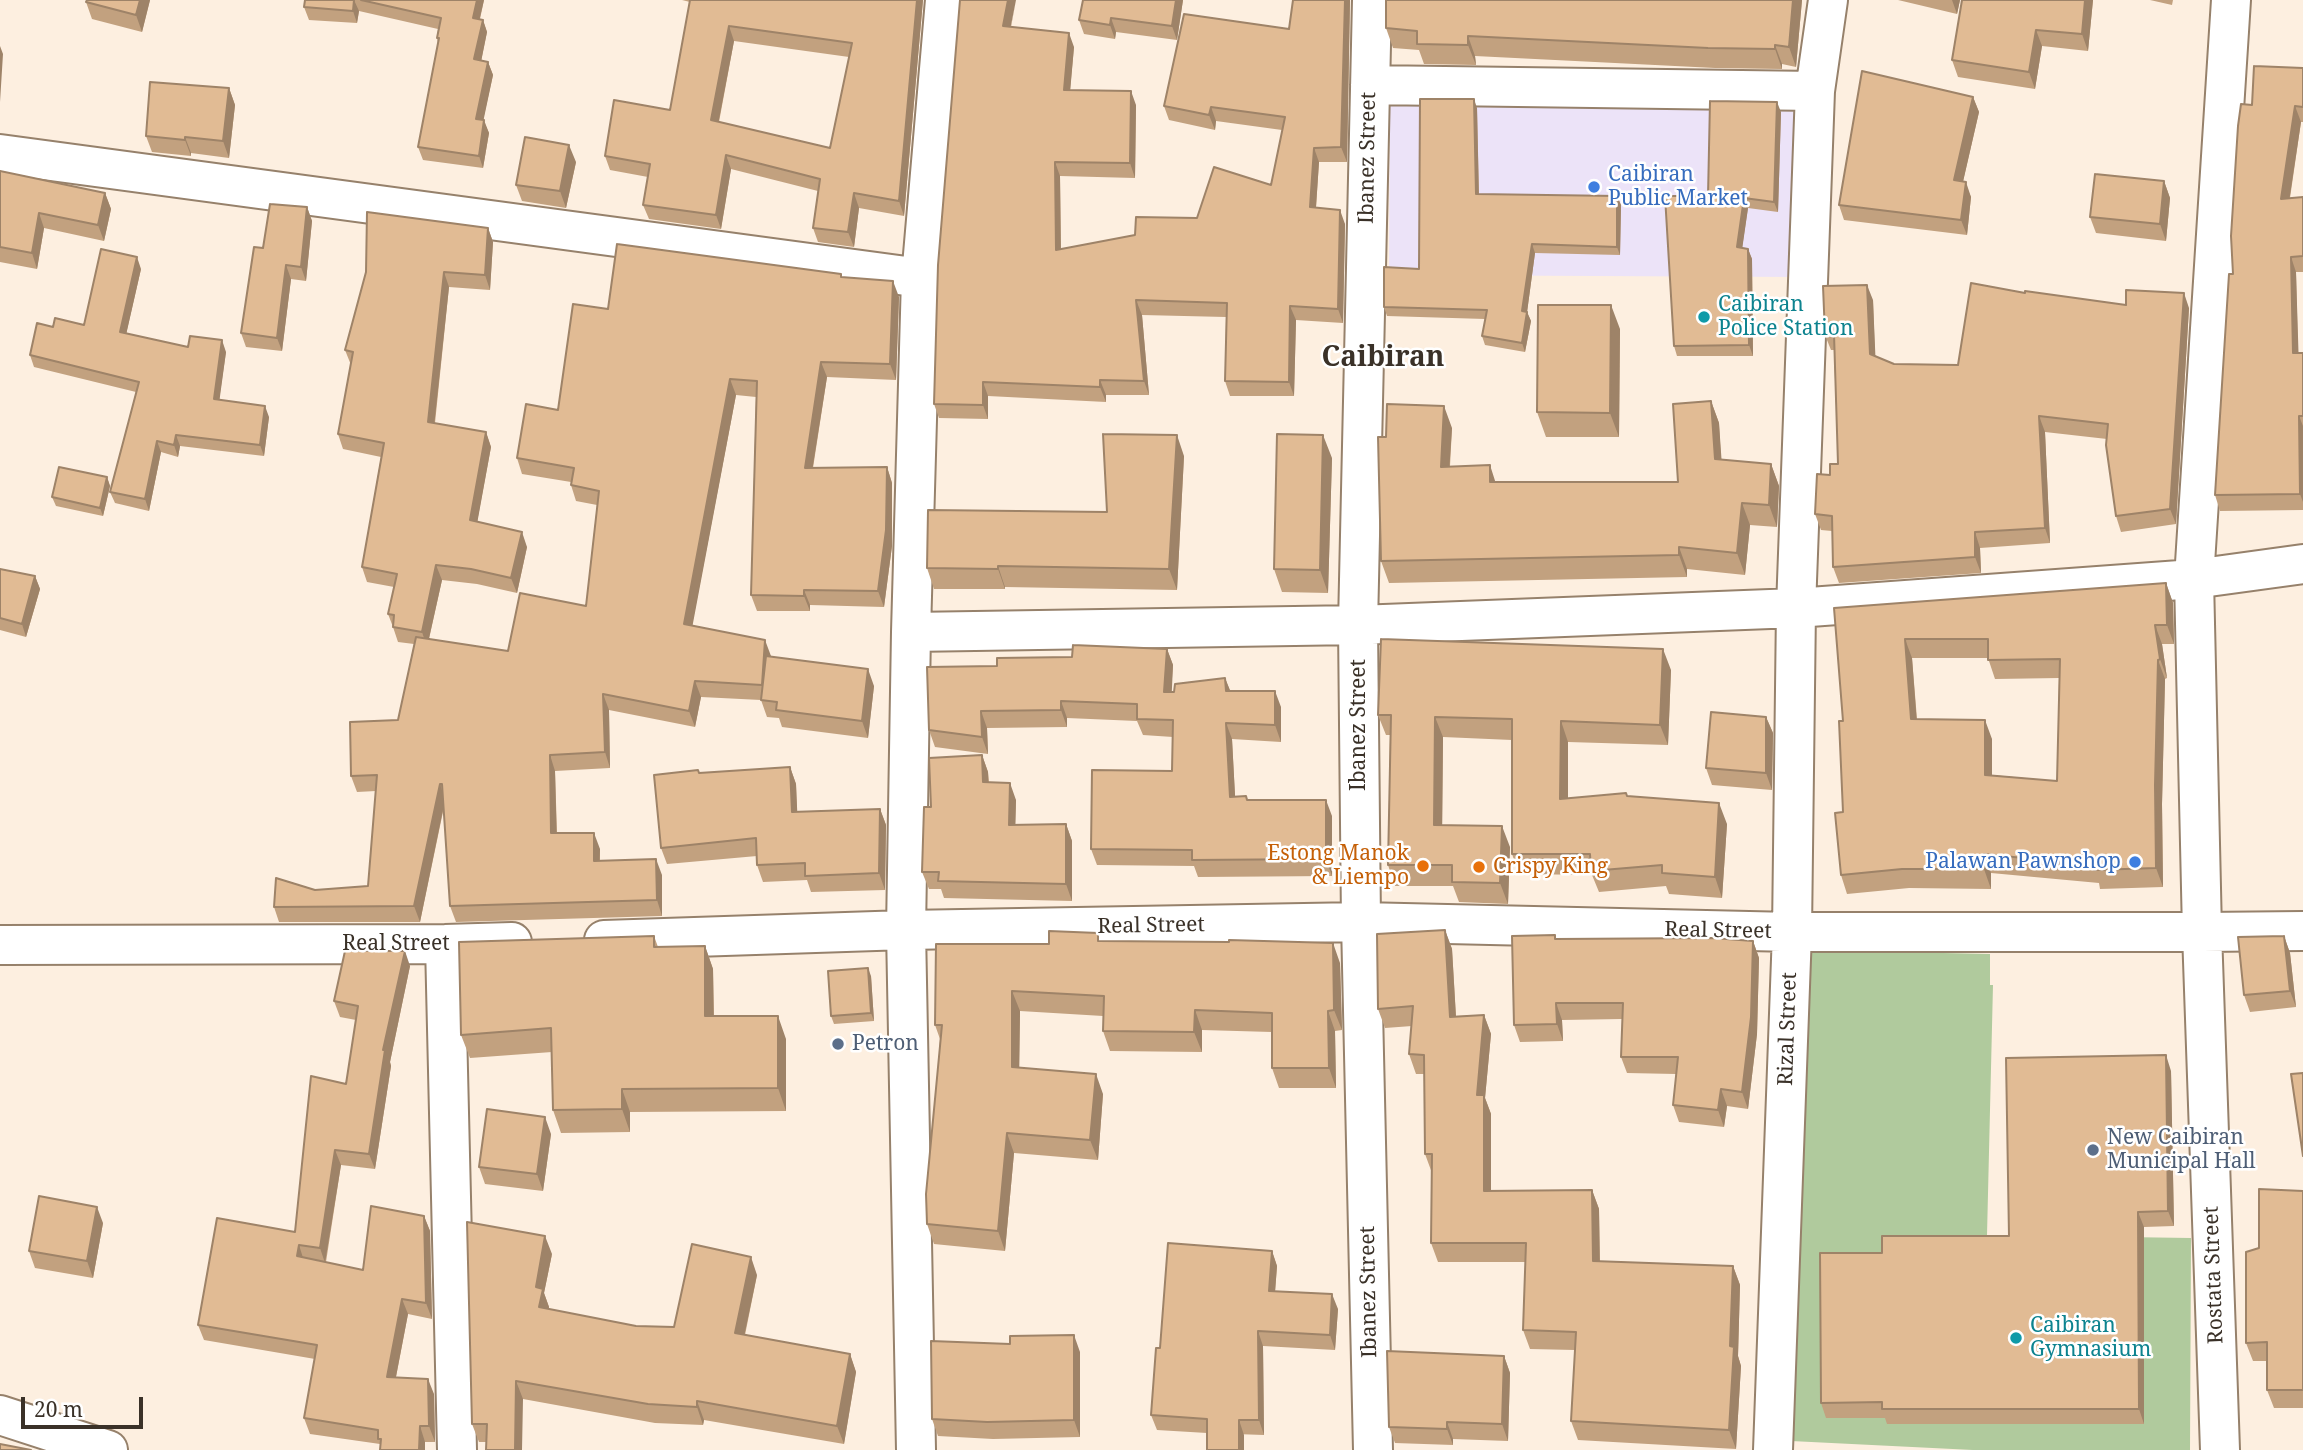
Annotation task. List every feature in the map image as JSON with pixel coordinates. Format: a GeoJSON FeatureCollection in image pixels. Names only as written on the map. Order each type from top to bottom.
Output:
{"type":"FeatureCollection","features":[{"type":"Feature","properties":{"kind":"street"},"geometry":{"type":"LineString","coordinates":[[916,1450],[906,930],[911,632],[921,278],[946,0]]}},
{"type":"Feature","properties":{"kind":"street","name":"Ibanez Street"},"geometry":{"type":"LineString","coordinates":[[1372,0],[1359,625],[1360,922],[1373,1450]]}},
{"type":"Feature","properties":{"kind":"street","name":"Rizal Street"},"geometry":{"type":"LineString","coordinates":[[1773,1450],[1792,932],[1796,608],[1815,91],[1828,0]]}},
{"type":"Feature","properties":{"kind":"street","name":"Rostata Street"},"geometry":{"type":"LineString","coordinates":[[2220,1450],[2202,932],[2194,579],[2231,0]]}},
{"type":"Feature","properties":{"kind":"street"},"geometry":{"type":"LineString","coordinates":[[1370,85],[1815,91]]}},
{"type":"Feature","properties":{"kind":"street"},"geometry":{"type":"LineString","coordinates":[[0,154],[921,278]]}},
{"type":"Feature","properties":{"kind":"street"},"geometry":{"type":"LineString","coordinates":[[911,632],[1359,625],[1796,608],[2194,579],[2303,564]]}},
{"type":"Feature","properties":{"kind":"street","name":"Real Street"},"geometry":{"type":"LineString","coordinates":[[0,945],[445,944],[906,930],[1360,922],[1792,932],[2303,931]]}},
{"type":"Feature","properties":{"kind":"street"},"geometry":{"type":"LineString","coordinates":[[445,944],[457,1450]]}},
{"type":"Feature","properties":{"kind":"street"},"geometry":{"type":"LineString","coordinates":[[0,1415],[108,1450]]}},
{"type":"Feature","properties":{"kind":"shaded area","name":"Caibiran Public Market"},"geometry":{"type":"Polygon","coordinates":[[[1390,97],[1800,99],[1799,277],[1389,275],[1390,97]]]}},
{"type":"Feature","properties":{"kind":"green space"},"geometry":{"type":"Polygon","coordinates":[[[1803,950],[1990,954],[1990,985],[1993,985],[1987,1235],[2191,1238],[2190,1450],[1973,1450],[1791,1441],[1803,950]]]}},
{"type":"Feature","properties":{"kind":"building"},"geometry":{"type":"Polygon","coordinates":[[[140,0],[136,15],[86,2],[140,0]]]}},
{"type":"Feature","properties":{"kind":"building"},"geometry":{"type":"Polygon","coordinates":[[[305,0],[354,0],[353,11],[304,7],[305,0]]]}},
{"type":"Feature","properties":{"kind":"building"},"geometry":{"type":"Polygon","coordinates":[[[361,0],[477,0],[473,18],[483,20],[474,59],[488,62],[476,119],[484,120],[479,156],[418,147],[441,18],[361,0]]]}},
{"type":"Feature","properties":{"kind":"building"},"geometry":{"type":"Polygon","coordinates":[[[690,0],[917,0],[899,201],[854,193],[848,232],[813,228],[820,179],[726,155],[716,215],[643,205],[650,164],[605,156],[614,100],[670,110],[690,0]],[[729,26],[711,120],[830,148],[852,43],[729,26]]]}},
{"type":"Feature","properties":{"kind":"building"},"geometry":{"type":"Polygon","coordinates":[[[960,0],[1008,0],[1003,26],[1069,33],[1064,90],[1131,91],[1130,163],[1055,162],[1056,250],[1135,235],[1136,217],[1197,218],[1214,167],[1271,185],[1285,117],[1211,107],[1209,115],[1164,106],[1184,14],[1289,29],[1293,0],[1345,0],[1341,147],[1314,148],[1310,207],[1340,210],[1338,309],[1290,306],[1289,382],[1225,381],[1227,303],[1136,300],[1144,381],[1100,380],[1100,387],[983,382],[983,405],[934,404],[938,265],[960,0]]]}},
{"type":"Feature","properties":{"kind":"building"},"geometry":{"type":"Polygon","coordinates":[[[1083,0],[1176,0],[1172,26],[1111,18],[1110,25],[1079,20],[1083,0]]]}},
{"type":"Feature","properties":{"kind":"building"},"geometry":{"type":"Polygon","coordinates":[[[1386,0],[1793,0],[1789,47],[1775,45],[1775,49],[1468,36],[1468,45],[1417,44],[1417,31],[1386,28],[1386,0]]]}},
{"type":"Feature","properties":{"kind":"building"},"geometry":{"type":"Polygon","coordinates":[[[1962,0],[2085,0],[2082,34],[2036,30],[2029,72],[1952,60],[1962,0]]]}},
{"type":"Feature","properties":{"kind":"building"},"geometry":{"type":"Polygon","coordinates":[[[2254,66],[2303,68],[2303,107],[2295,106],[2281,199],[2303,197],[2303,256],[2291,257],[2293,353],[2303,353],[2303,416],[2299,416],[2300,494],[2215,495],[2229,274],[2233,274],[2231,236],[2238,126],[2241,104],[2252,105],[2254,66]]]}},
{"type":"Feature","properties":{"kind":"building"},"geometry":{"type":"Polygon","coordinates":[[[1862,71],[1973,97],[1954,180],[1966,182],[1961,220],[1839,205],[1862,71]]]}},
{"type":"Feature","properties":{"kind":"building"},"geometry":{"type":"Polygon","coordinates":[[[150,82],[229,88],[223,141],[146,136],[150,82]]]}},
{"type":"Feature","properties":{"kind":"building"},"geometry":{"type":"Polygon","coordinates":[[[1420,99],[1474,99],[1476,194],[1617,196],[1617,247],[1532,244],[1522,311],[1527,312],[1522,343],[1482,336],[1487,310],[1384,307],[1384,267],[1419,269],[1420,99]]]}},
{"type":"Feature","properties":{"kind":"building"},"geometry":{"type":"Polygon","coordinates":[[[1710,101],[1777,102],[1774,202],[1744,198],[1737,247],[1748,249],[1749,345],[1674,346],[1665,196],[1708,196],[1710,101]]]}},
{"type":"Feature","properties":{"kind":"building"},"geometry":{"type":"Polygon","coordinates":[[[525,137],[569,145],[560,191],[516,185],[525,137]]]}},
{"type":"Feature","properties":{"kind":"building"},"geometry":{"type":"Polygon","coordinates":[[[0,171],[105,193],[98,225],[39,213],[32,253],[0,247],[0,171]]]}},
{"type":"Feature","properties":{"kind":"building"},"geometry":{"type":"Polygon","coordinates":[[[2095,174],[2164,181],[2160,224],[2090,217],[2095,174]]]}},
{"type":"Feature","properties":{"kind":"building"},"geometry":{"type":"Polygon","coordinates":[[[270,204],[307,207],[301,267],[286,265],[277,338],[241,333],[254,247],[263,248],[270,204]]]}},
{"type":"Feature","properties":{"kind":"building"},"geometry":{"type":"Polygon","coordinates":[[[367,212],[488,228],[485,275],[444,272],[428,422],[486,432],[470,520],[522,532],[511,578],[436,565],[422,632],[393,627],[394,615],[388,614],[397,574],[362,567],[384,443],[338,434],[353,352],[345,350],[366,272],[367,212]]]}},
{"type":"Feature","properties":{"kind":"building"},"geometry":{"type":"Polygon","coordinates":[[[617,244],[841,274],[841,277],[893,281],[890,364],[821,362],[805,468],[887,467],[886,530],[878,591],[804,590],[804,596],[751,595],[757,381],[730,379],[684,624],[765,640],[762,685],[695,681],[689,711],[603,694],[605,752],[550,755],[551,833],[594,833],[594,861],[656,859],[657,900],[450,906],[440,784],[414,906],[274,907],[276,878],[315,890],[368,886],[377,775],[351,776],[350,722],[398,720],[416,637],[508,651],[520,593],[586,606],[599,491],[571,485],[574,468],[517,458],[526,404],[558,410],[573,304],[608,309],[617,244]]]}},
{"type":"Feature","properties":{"kind":"building"},"geometry":{"type":"Polygon","coordinates":[[[101,249],[137,257],[120,332],[188,347],[190,336],[222,340],[214,399],[265,406],[260,445],[176,435],[174,445],[157,441],[145,499],[110,492],[139,382],[30,355],[37,323],[53,327],[55,318],[84,325],[101,249]]]}},
{"type":"Feature","properties":{"kind":"building"},"geometry":{"type":"Polygon","coordinates":[[[1971,283],[2025,293],[2126,305],[2126,290],[2184,293],[2170,509],[2116,516],[2106,445],[2108,424],[2039,416],[2045,528],[1975,532],[1975,557],[1833,567],[1832,516],[1815,514],[1817,474],[1830,475],[1830,464],[1838,464],[1834,334],[1825,335],[1823,286],[1867,285],[1870,354],[1894,364],[1958,365],[1971,283]]]}},
{"type":"Feature","properties":{"kind":"building"},"geometry":{"type":"Polygon","coordinates":[[[1538,305],[1611,305],[1610,413],[1537,412],[1538,305]]]}},
{"type":"Feature","properties":{"kind":"building"},"geometry":{"type":"Polygon","coordinates":[[[1711,401],[1715,459],[1771,464],[1769,505],[1742,503],[1737,553],[1679,547],[1679,555],[1381,561],[1378,437],[1386,437],[1387,404],[1444,406],[1441,467],[1490,465],[1490,482],[1678,482],[1673,404],[1711,401]]]}},
{"type":"Feature","properties":{"kind":"building"},"geometry":{"type":"Polygon","coordinates":[[[1103,434],[1177,435],[1169,569],[998,566],[998,569],[927,568],[928,510],[1107,512],[1103,434]]]}},
{"type":"Feature","properties":{"kind":"building"},"geometry":{"type":"Polygon","coordinates":[[[1277,434],[1323,435],[1320,570],[1274,569],[1277,434]]]}},
{"type":"Feature","properties":{"kind":"building"},"geometry":{"type":"Polygon","coordinates":[[[59,467],[107,477],[100,508],[52,497],[59,467]]]}},
{"type":"Feature","properties":{"kind":"building"},"geometry":{"type":"Polygon","coordinates":[[[0,569],[35,576],[22,624],[0,618],[0,569]]]}},
{"type":"Feature","properties":{"kind":"building"},"geometry":{"type":"Polygon","coordinates":[[[2166,583],[2167,625],[2155,625],[2160,659],[2155,785],[2156,868],[2094,870],[2093,865],[1984,854],[1984,869],[1902,869],[1841,875],[1835,813],[1843,812],[1839,721],[1843,721],[1834,608],[2166,583]],[[1905,639],[1911,719],[1985,720],[1985,775],[2057,781],[2060,659],[1988,660],[1988,639],[1905,639]]]}},
{"type":"Feature","properties":{"kind":"building"},"geometry":{"type":"Polygon","coordinates":[[[1381,639],[1663,649],[1660,725],[1561,721],[1560,799],[1626,793],[1627,796],[1719,803],[1715,877],[1662,873],[1662,865],[1591,871],[1590,854],[1512,854],[1512,719],[1435,717],[1434,825],[1502,826],[1500,883],[1452,882],[1452,865],[1388,865],[1391,715],[1378,715],[1381,639]]]}},
{"type":"Feature","properties":{"kind":"building"},"geometry":{"type":"Polygon","coordinates":[[[1073,645],[1167,649],[1164,692],[1174,692],[1175,684],[1225,678],[1226,691],[1275,691],[1275,725],[1226,723],[1230,797],[1246,796],[1247,800],[1326,800],[1326,859],[1192,860],[1192,850],[1091,849],[1092,770],[1172,771],[1173,720],[1137,719],[1137,704],[1061,701],[1061,710],[981,711],[982,737],[929,730],[927,667],[997,666],[997,658],[1072,657],[1073,645]]]}},
{"type":"Feature","properties":{"kind":"building"},"geometry":{"type":"Polygon","coordinates":[[[766,656],[868,669],[862,721],[776,710],[777,702],[761,700],[766,656]]]}},
{"type":"Feature","properties":{"kind":"building"},"geometry":{"type":"Polygon","coordinates":[[[1711,712],[1766,717],[1766,773],[1706,768],[1711,712]]]}},
{"type":"Feature","properties":{"kind":"building"},"geometry":{"type":"Polygon","coordinates":[[[982,755],[983,782],[1010,783],[1009,825],[1066,824],[1066,884],[938,881],[939,872],[922,872],[924,807],[931,807],[929,758],[982,755]]]}},
{"type":"Feature","properties":{"kind":"building"},"geometry":{"type":"Polygon","coordinates":[[[790,767],[792,812],[880,809],[879,873],[805,876],[805,863],[757,865],[756,838],[661,848],[654,775],[698,770],[699,773],[790,767]]]}},
{"type":"Feature","properties":{"kind":"building"},"geometry":{"type":"Polygon","coordinates":[[[1445,930],[1450,1017],[1484,1015],[1477,1095],[1484,1095],[1484,1191],[1592,1190],[1593,1261],[1733,1266],[1730,1346],[1734,1347],[1729,1430],[1571,1421],[1576,1332],[1523,1330],[1526,1243],[1431,1243],[1432,1154],[1425,1154],[1424,1055],[1409,1054],[1413,1006],[1378,1009],[1377,934],[1445,930]]]}},
{"type":"Feature","properties":{"kind":"building"},"geometry":{"type":"Polygon","coordinates":[[[1049,931],[1098,933],[1098,941],[1229,940],[1333,943],[1334,1010],[1328,1011],[1329,1068],[1272,1068],[1272,1013],[1195,1010],[1194,1032],[1103,1031],[1104,996],[1012,991],[1012,1067],[1096,1074],[1090,1140],[1007,1133],[998,1231],[927,1224],[926,1194],[942,1025],[935,1025],[936,944],[1049,944],[1049,931]]]}},
{"type":"Feature","properties":{"kind":"building"},"geometry":{"type":"Polygon","coordinates":[[[1555,935],[1555,939],[1713,938],[1753,941],[1751,1017],[1742,1092],[1721,1089],[1718,1110],[1673,1105],[1678,1057],[1621,1057],[1623,1003],[1556,1003],[1557,1024],[1514,1025],[1512,936],[1555,935]]]}},
{"type":"Feature","properties":{"kind":"building"},"geometry":{"type":"Polygon","coordinates":[[[654,936],[654,947],[705,946],[705,1016],[778,1016],[778,1088],[622,1089],[622,1109],[553,1110],[551,1028],[461,1035],[459,942],[654,936]]]}},
{"type":"Feature","properties":{"kind":"building"},"geometry":{"type":"Polygon","coordinates":[[[2284,936],[2290,991],[2244,995],[2238,937],[2284,936]]]}},
{"type":"Feature","properties":{"kind":"building"},"geometry":{"type":"Polygon","coordinates":[[[345,951],[405,951],[383,1050],[369,1154],[335,1150],[320,1248],[299,1245],[297,1256],[363,1270],[371,1206],[424,1216],[426,1303],[402,1299],[387,1377],[428,1379],[429,1426],[420,1426],[419,1450],[380,1450],[378,1430],[304,1418],[317,1345],[198,1325],[217,1218],[295,1232],[311,1076],[346,1084],[358,1006],[334,1001],[345,951]]]}},
{"type":"Feature","properties":{"kind":"building"},"geometry":{"type":"Polygon","coordinates":[[[868,968],[871,1013],[831,1016],[828,971],[868,968]]]}},
{"type":"Feature","properties":{"kind":"building"},"geometry":{"type":"Polygon","coordinates":[[[2166,1055],[2168,1211],[2138,1212],[2139,1409],[1882,1409],[1882,1402],[1821,1403],[1820,1253],[1882,1253],[1882,1236],[2009,1236],[2006,1058],[2166,1055]]]}},
{"type":"Feature","properties":{"kind":"building"},"geometry":{"type":"Polygon","coordinates":[[[2303,1073],[2303,1156],[2291,1074],[2303,1073]]]}},
{"type":"Feature","properties":{"kind":"building"},"geometry":{"type":"Polygon","coordinates":[[[487,1109],[545,1117],[537,1174],[479,1167],[487,1109]]]}},
{"type":"Feature","properties":{"kind":"building"},"geometry":{"type":"Polygon","coordinates":[[[2259,1189],[2303,1191],[2303,1390],[2267,1390],[2267,1342],[2246,1343],[2246,1252],[2259,1248],[2259,1189]]]}},
{"type":"Feature","properties":{"kind":"building"},"geometry":{"type":"Polygon","coordinates":[[[39,1196],[97,1207],[87,1261],[29,1251],[39,1196]]]}},
{"type":"Feature","properties":{"kind":"building"},"geometry":{"type":"Polygon","coordinates":[[[467,1222],[545,1236],[536,1287],[543,1289],[539,1307],[636,1326],[674,1327],[692,1244],[751,1257],[735,1333],[850,1354],[837,1426],[697,1401],[697,1407],[648,1404],[516,1381],[515,1450],[486,1450],[487,1424],[472,1424],[467,1222]]]}},
{"type":"Feature","properties":{"kind":"building"},"geometry":{"type":"Polygon","coordinates":[[[1168,1243],[1272,1251],[1269,1291],[1332,1294],[1330,1335],[1258,1331],[1259,1420],[1239,1420],[1239,1450],[1207,1450],[1207,1419],[1151,1415],[1156,1348],[1160,1348],[1168,1243]]]}},
{"type":"Feature","properties":{"kind":"building"},"geometry":{"type":"Polygon","coordinates":[[[1074,1335],[1074,1420],[987,1422],[932,1419],[931,1341],[1010,1344],[1010,1336],[1074,1335]]]}},
{"type":"Feature","properties":{"kind":"building"},"geometry":{"type":"Polygon","coordinates":[[[1387,1351],[1504,1356],[1502,1424],[1447,1422],[1447,1429],[1389,1427],[1387,1351]]]}},
{"type":"Feature","properties":{"kind":"building"},"geometry":{"type":"Polygon","coordinates":[[[0,1444],[31,1450],[0,1450],[0,1444]]]}},
{"type":"Feature","properties":{"kind":"place","name":"Caibiran Public Market"},"geometry":{"type":"Point","coordinates":[1594,187]}},
{"type":"Feature","properties":{"kind":"place","name":"Caibiran Police Station"},"geometry":{"type":"Point","coordinates":[1704,317]}},
{"type":"Feature","properties":{"kind":"place","name":"Palawan Pawnshop"},"geometry":{"type":"Point","coordinates":[2135,862]}},
{"type":"Feature","properties":{"kind":"place","name":"Estong Manok & Liempo"},"geometry":{"type":"Point","coordinates":[1423,866]}},
{"type":"Feature","properties":{"kind":"place","name":"Crispy King"},"geometry":{"type":"Point","coordinates":[1479,867]}},
{"type":"Feature","properties":{"kind":"place","name":"Petron"},"geometry":{"type":"Point","coordinates":[838,1044]}},
{"type":"Feature","properties":{"kind":"place","name":"New Caibiran Municipal Hall"},"geometry":{"type":"Point","coordinates":[2093,1150]}},
{"type":"Feature","properties":{"kind":"place","name":"Caibiran Gymnasium"},"geometry":{"type":"Point","coordinates":[2016,1338]}},
{"type":"Feature","properties":{"kind":"district","name":"Caibiran"},"geometry":{"type":"Point","coordinates":[1383,358]}}]}
